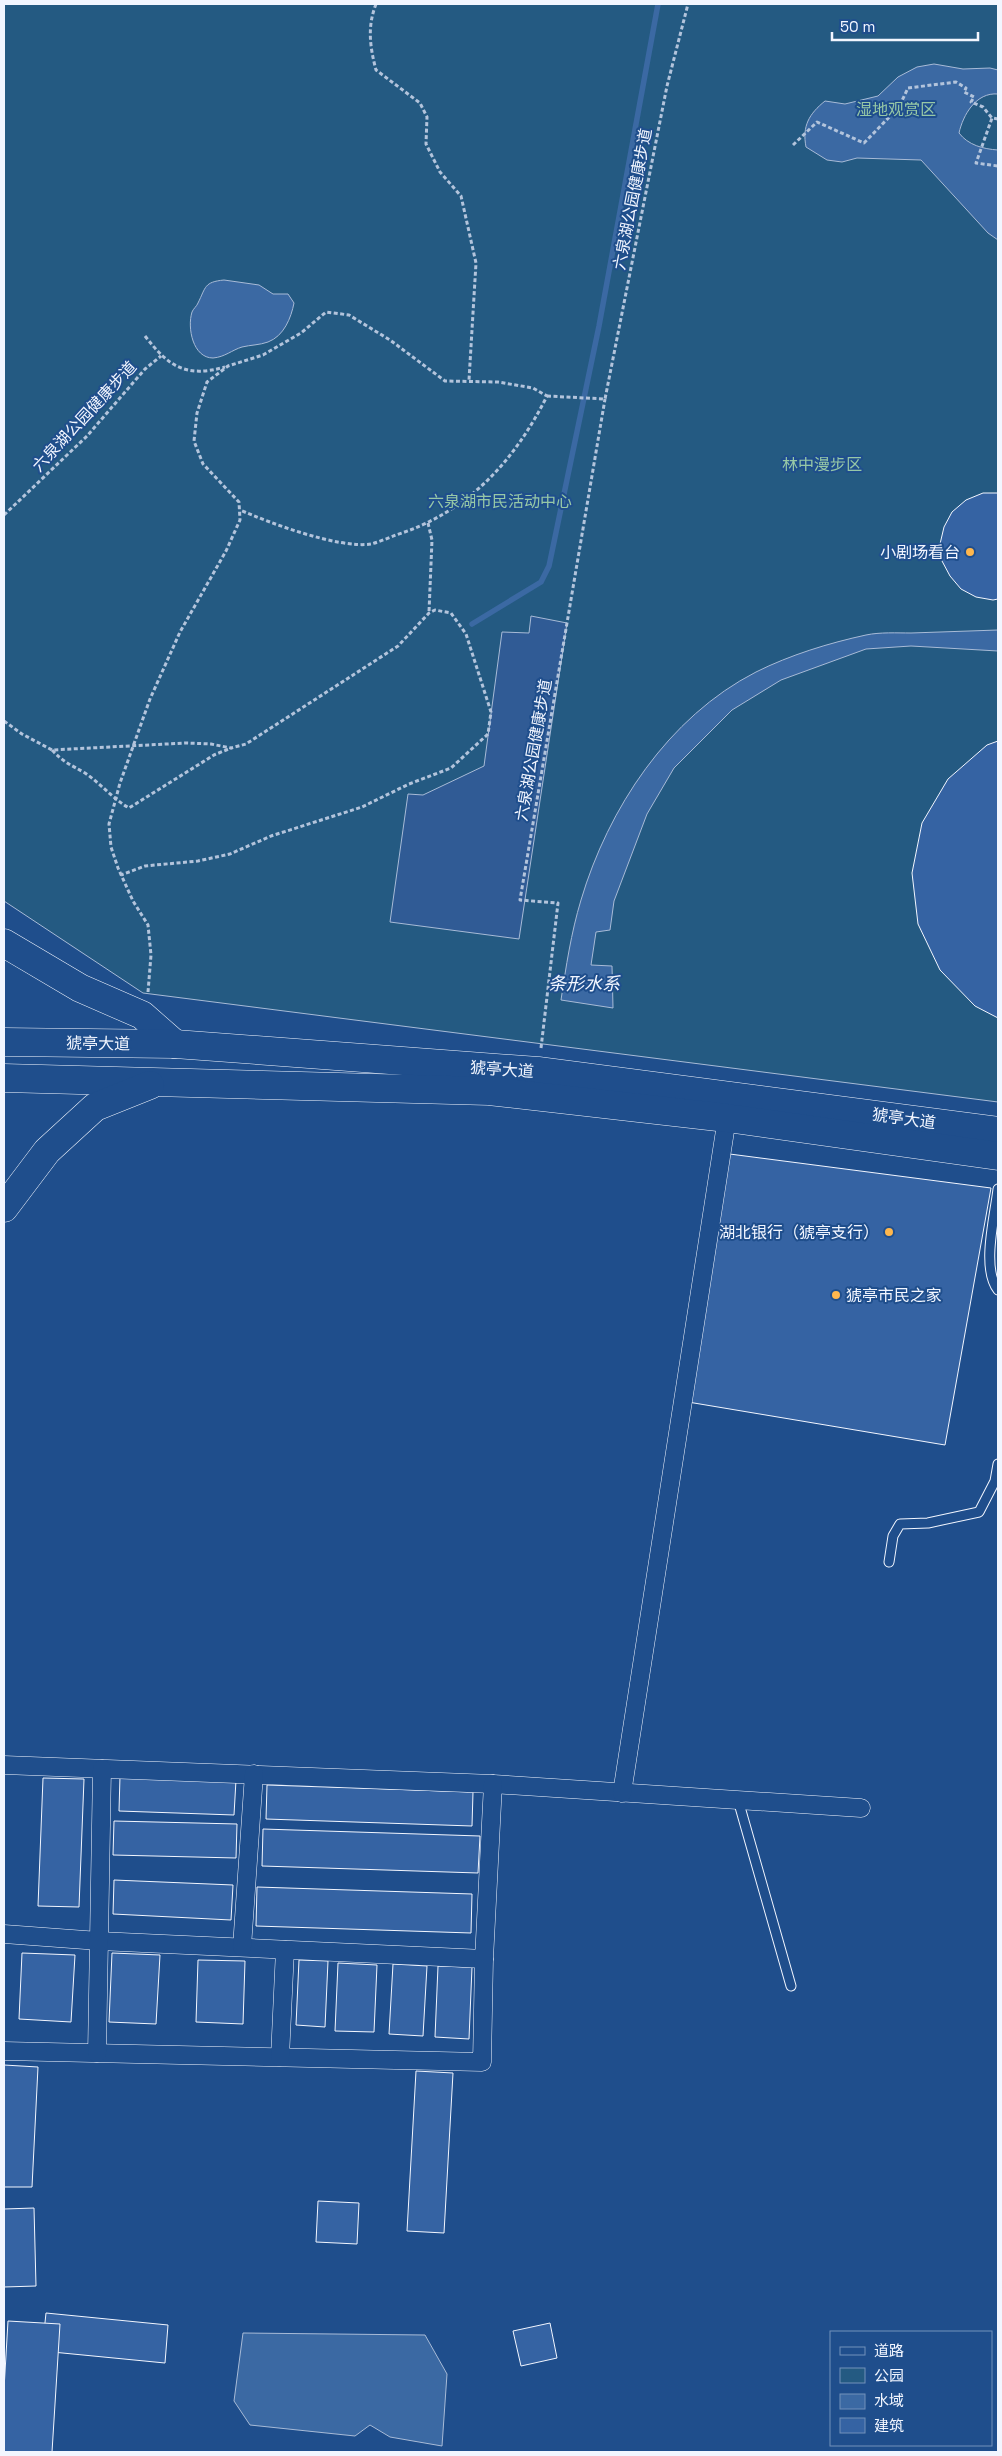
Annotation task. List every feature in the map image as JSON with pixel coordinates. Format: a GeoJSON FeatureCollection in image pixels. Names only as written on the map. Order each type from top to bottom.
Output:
{"type":"FeatureCollection","features":[{"type":"Feature","properties":{"kind":"highway"},"geometry":{"type":"LineString","coordinates":[[4,943],[80,988],[142,1015],[175,1044]]}},
{"type":"Feature","properties":{"kind":"highway","name":"猇亭大道"},"geometry":{"type":"LineString","coordinates":[[4,1042],[175,1044],[538,1072],[998,1131]]}},
{"type":"Feature","properties":{"kind":"highway","name":"猇亭大道"},"geometry":{"type":"LineString","coordinates":[[4,1078],[489,1091],[727,1118],[998,1156]]}},
{"type":"Feature","properties":{"kind":"highway"},"geometry":{"type":"LineString","coordinates":[[4,1208],[47,1151],[95,1107],[161,1081]]}},
{"type":"Feature","properties":{"kind":"street"},"geometry":{"type":"LineString","coordinates":[[622,1793],[727,1118]]}},
{"type":"Feature","properties":{"kind":"street"},"geometry":{"type":"LineString","coordinates":[[4,1765],[493,1784],[861,1808]]}},
{"type":"Feature","properties":{"kind":"street"},"geometry":{"type":"LineString","coordinates":[[97,2053],[102,1770]]}},
{"type":"Feature","properties":{"kind":"street"},"geometry":{"type":"LineString","coordinates":[[242,1947],[254,1774]]}},
{"type":"Feature","properties":{"kind":"street"},"geometry":{"type":"LineString","coordinates":[[4,2051],[482,2062],[484,1959],[493,1784]]}},
{"type":"Feature","properties":{"kind":"street"},"geometry":{"type":"LineString","coordinates":[[4,1934],[99,1942],[484,1959]]}},
{"type":"Feature","properties":{"kind":"street"},"geometry":{"type":"LineString","coordinates":[[280,2058],[285,1950]]}},
{"type":"Feature","properties":{"kind":"lane"},"geometry":{"type":"LineString","coordinates":[[998,1189],[990,1254],[992,1282],[998,1290]]}},
{"type":"Feature","properties":{"kind":"lane"},"geometry":{"type":"LineString","coordinates":[[889,1562],[894,1536],[900,1524],[928,1523],[979,1512],[995,1481],[998,1464]]}},
{"type":"Feature","properties":{"kind":"lane"},"geometry":{"type":"LineString","coordinates":[[738,1800],[791,1986]]}},
{"type":"Feature","properties":{"kind":"path"},"geometry":{"type":"LineString","coordinates":[[376,4],[370,20],[370,46],[376,70],[420,103],[427,117],[426,144],[440,172],[461,196],[463,203],[476,263],[469,380]]}},
{"type":"Feature","properties":{"kind":"path","name":"六泉湖公园健康步道"},"geometry":{"type":"LineString","coordinates":[[538,1072],[558,903],[520,900],[605,399],[668,86],[688,4]]}},
{"type":"Feature","properties":{"kind":"path"},"geometry":{"type":"LineString","coordinates":[[793,144],[817,122],[864,143],[898,107],[908,88],[956,82],[966,88],[964,92],[974,97],[971,102],[983,107],[992,118],[998,119]]}},
{"type":"Feature","properties":{"kind":"path"},"geometry":{"type":"LineString","coordinates":[[992,118],[976,163],[998,166]]}},
{"type":"Feature","properties":{"kind":"path"},"geometry":{"type":"LineString","coordinates":[[145,336],[161,356],[176,367],[195,372],[228,366],[264,355],[301,333],[326,312],[349,315],[390,340],[445,381],[469,380],[533,388],[547,396],[605,399]]}},
{"type":"Feature","properties":{"kind":"path","name":"六泉湖公园健康步道"},"geometry":{"type":"LineString","coordinates":[[4,515],[87,436],[145,369],[161,356]]}},
{"type":"Feature","properties":{"kind":"path"},"geometry":{"type":"LineString","coordinates":[[142,1015],[150,981],[151,955],[148,925],[133,901],[121,875],[111,847],[110,824],[132,745],[180,632],[226,551],[240,520],[239,502],[203,464],[194,441],[197,413],[207,382],[228,366]]}},
{"type":"Feature","properties":{"kind":"path"},"geometry":{"type":"LineString","coordinates":[[240,510],[329,540],[370,544],[428,523],[475,493],[509,460],[533,423],[547,396]]}},
{"type":"Feature","properties":{"kind":"path"},"geometry":{"type":"LineString","coordinates":[[428,523],[432,540],[429,613]]}},
{"type":"Feature","properties":{"kind":"path"},"geometry":{"type":"LineString","coordinates":[[4,721],[22,734],[52,750],[64,763],[84,773],[116,801],[129,808],[214,755],[246,744],[398,646],[429,613],[435,610],[451,613],[466,634],[491,712],[488,734],[451,768],[409,784],[362,807],[271,836],[230,854],[198,861],[145,866],[121,875]]}},
{"type":"Feature","properties":{"kind":"path"},"geometry":{"type":"LineString","coordinates":[[52,750],[132,745],[212,744],[231,748]]}},
{"type":"Feature","properties":{"kind":"green space","name":"六泉湖市民活动中心"},"geometry":{"type":"Polygon","coordinates":[[[4,4],[998,4],[998,1102],[143,993],[4,901],[4,4]]]}},
{"type":"Feature","properties":{"kind":"shaded area"},"geometry":{"type":"Polygon","coordinates":[[[531,616],[567,623],[519,939],[390,922],[408,794],[423,795],[484,766],[502,632],[529,633],[531,616]]]}},
{"type":"Feature","properties":{"kind":"water"},"geometry":{"type":"Polygon","coordinates":[[[934,64],[963,69],[990,68],[998,70],[998,94],[990,94],[983,97],[972,106],[967,112],[959,133],[976,146],[998,150],[998,240],[988,233],[921,160],[857,158],[842,162],[827,160],[806,147],[805,133],[808,121],[825,101],[845,104],[878,96],[898,77],[917,67],[934,64]]]}},
{"type":"Feature","properties":{"kind":"water"},"geometry":{"type":"Polygon","coordinates":[[[224,280],[259,285],[273,294],[288,294],[294,303],[286,326],[274,339],[265,343],[242,347],[221,356],[206,357],[196,348],[193,341],[190,326],[191,319],[204,289],[213,282],[224,280]]]}},
{"type":"Feature","properties":{"kind":"water","name":"条形水系"},"geometry":{"type":"Polygon","coordinates":[[[998,630],[998,651],[911,646],[866,649],[781,680],[732,710],[674,768],[647,814],[614,901],[610,930],[596,932],[591,965],[612,966],[613,1008],[561,1000],[577,912],[607,832],[625,800],[646,769],[669,740],[695,714],[724,691],[756,672],[796,655],[838,642],[877,633],[998,630]]]}},
{"type":"Feature","properties":{"kind":"water"},"geometry":{"type":"Polygon","coordinates":[[[243,2333],[425,2335],[447,2374],[442,2446],[390,2437],[370,2425],[355,2436],[250,2425],[234,2401],[243,2333]]]}},
{"type":"Feature","properties":{"kind":"building","name":"小剧场看台"},"geometry":{"type":"Polygon","coordinates":[[[983,493],[998,493],[998,599],[993,600],[976,597],[961,589],[950,576],[942,561],[940,544],[944,527],[952,512],[966,500],[983,493]]]}},
{"type":"Feature","properties":{"kind":"building"},"geometry":{"type":"Polygon","coordinates":[[[998,741],[998,1018],[975,1006],[940,970],[918,924],[912,873],[922,823],[948,779],[987,745],[998,741]]]}},
{"type":"Feature","properties":{"kind":"building","name":"猇亭市民之家"},"geometry":{"type":"Polygon","coordinates":[[[722,1153],[991,1188],[945,1445],[682,1401],[722,1153]]]}},
{"type":"Feature","properties":{"kind":"building"},"geometry":{"type":"Polygon","coordinates":[[[120,1776],[236,1780],[234,1815],[119,1811],[120,1776]]]}},
{"type":"Feature","properties":{"kind":"building"},"geometry":{"type":"Polygon","coordinates":[[[43,1778],[84,1779],[79,1907],[38,1906],[43,1778]]]}},
{"type":"Feature","properties":{"kind":"building"},"geometry":{"type":"Polygon","coordinates":[[[267,1785],[473,1792],[472,1826],[266,1819],[267,1785]]]}},
{"type":"Feature","properties":{"kind":"building"},"geometry":{"type":"Polygon","coordinates":[[[114,1821],[237,1824],[236,1858],[113,1855],[114,1821]]]}},
{"type":"Feature","properties":{"kind":"building"},"geometry":{"type":"Polygon","coordinates":[[[263,1829],[480,1836],[478,1873],[262,1866],[263,1829]]]}},
{"type":"Feature","properties":{"kind":"building"},"geometry":{"type":"Polygon","coordinates":[[[114,1880],[233,1885],[231,1920],[113,1914],[114,1880]]]}},
{"type":"Feature","properties":{"kind":"building"},"geometry":{"type":"Polygon","coordinates":[[[257,1887],[472,1894],[471,1933],[256,1926],[257,1887]]]}},
{"type":"Feature","properties":{"kind":"building"},"geometry":{"type":"Polygon","coordinates":[[[22,1953],[75,1955],[71,2022],[19,2019],[22,1953]]]}},
{"type":"Feature","properties":{"kind":"building"},"geometry":{"type":"Polygon","coordinates":[[[112,1953],[160,1955],[156,2024],[109,2022],[112,1953]]]}},
{"type":"Feature","properties":{"kind":"building"},"geometry":{"type":"Polygon","coordinates":[[[198,1960],[245,1961],[243,2024],[196,2022],[198,1960]]]}},
{"type":"Feature","properties":{"kind":"building"},"geometry":{"type":"Polygon","coordinates":[[[299,1960],[328,1961],[325,2027],[296,2025],[299,1960]]]}},
{"type":"Feature","properties":{"kind":"building"},"geometry":{"type":"Polygon","coordinates":[[[338,1963],[377,1965],[374,2032],[335,2031],[338,1963]]]}},
{"type":"Feature","properties":{"kind":"building"},"geometry":{"type":"Polygon","coordinates":[[[393,1964],[427,1966],[423,2036],[389,2034],[393,1964]]]}},
{"type":"Feature","properties":{"kind":"building"},"geometry":{"type":"Polygon","coordinates":[[[438,1966],[472,1967],[469,2039],[435,2037],[438,1966]]]}},
{"type":"Feature","properties":{"kind":"building"},"geometry":{"type":"Polygon","coordinates":[[[4,2065],[38,2067],[32,2187],[4,2187],[4,2065]]]}},
{"type":"Feature","properties":{"kind":"building"},"geometry":{"type":"Polygon","coordinates":[[[416,2071],[453,2073],[444,2233],[407,2231],[416,2071]]]}},
{"type":"Feature","properties":{"kind":"building"},"geometry":{"type":"Polygon","coordinates":[[[318,2201],[359,2203],[357,2244],[316,2242],[318,2201]]]}},
{"type":"Feature","properties":{"kind":"building"},"geometry":{"type":"Polygon","coordinates":[[[34,2208],[36,2286],[4,2287],[4,2209],[34,2208]]]}},
{"type":"Feature","properties":{"kind":"building"},"geometry":{"type":"Polygon","coordinates":[[[46,2313],[168,2325],[165,2363],[42,2351],[46,2313]]]}},
{"type":"Feature","properties":{"kind":"building"},"geometry":{"type":"Polygon","coordinates":[[[8,2321],[60,2324],[52,2452],[4,2452],[4,2389],[8,2321]]]}},
{"type":"Feature","properties":{"kind":"building"},"geometry":{"type":"Polygon","coordinates":[[[550,2323],[557,2358],[521,2366],[513,2331],[550,2323]]]}},
{"type":"Feature","properties":{"kind":"waterway"},"geometry":{"type":"LineString","coordinates":[[472,624],[541,582],[549,566],[599,326],[658,4]]}},
{"type":"Feature","properties":{"kind":"place","name":"小剧场看台"},"geometry":{"type":"Point","coordinates":[970,552]}},
{"type":"Feature","properties":{"kind":"place","name":"湖北银行（猇亭支行）"},"geometry":{"type":"Point","coordinates":[889,1232]}},
{"type":"Feature","properties":{"kind":"place","name":"猇亭市民之家"},"geometry":{"type":"Point","coordinates":[836,1295]}},
{"type":"Feature","properties":{"kind":"park label","name":"湿地观赏区"},"geometry":{"type":"Point","coordinates":[896,109]}},
{"type":"Feature","properties":{"kind":"park label","name":"林中漫步区"},"geometry":{"type":"Point","coordinates":[822,464]}}]}
